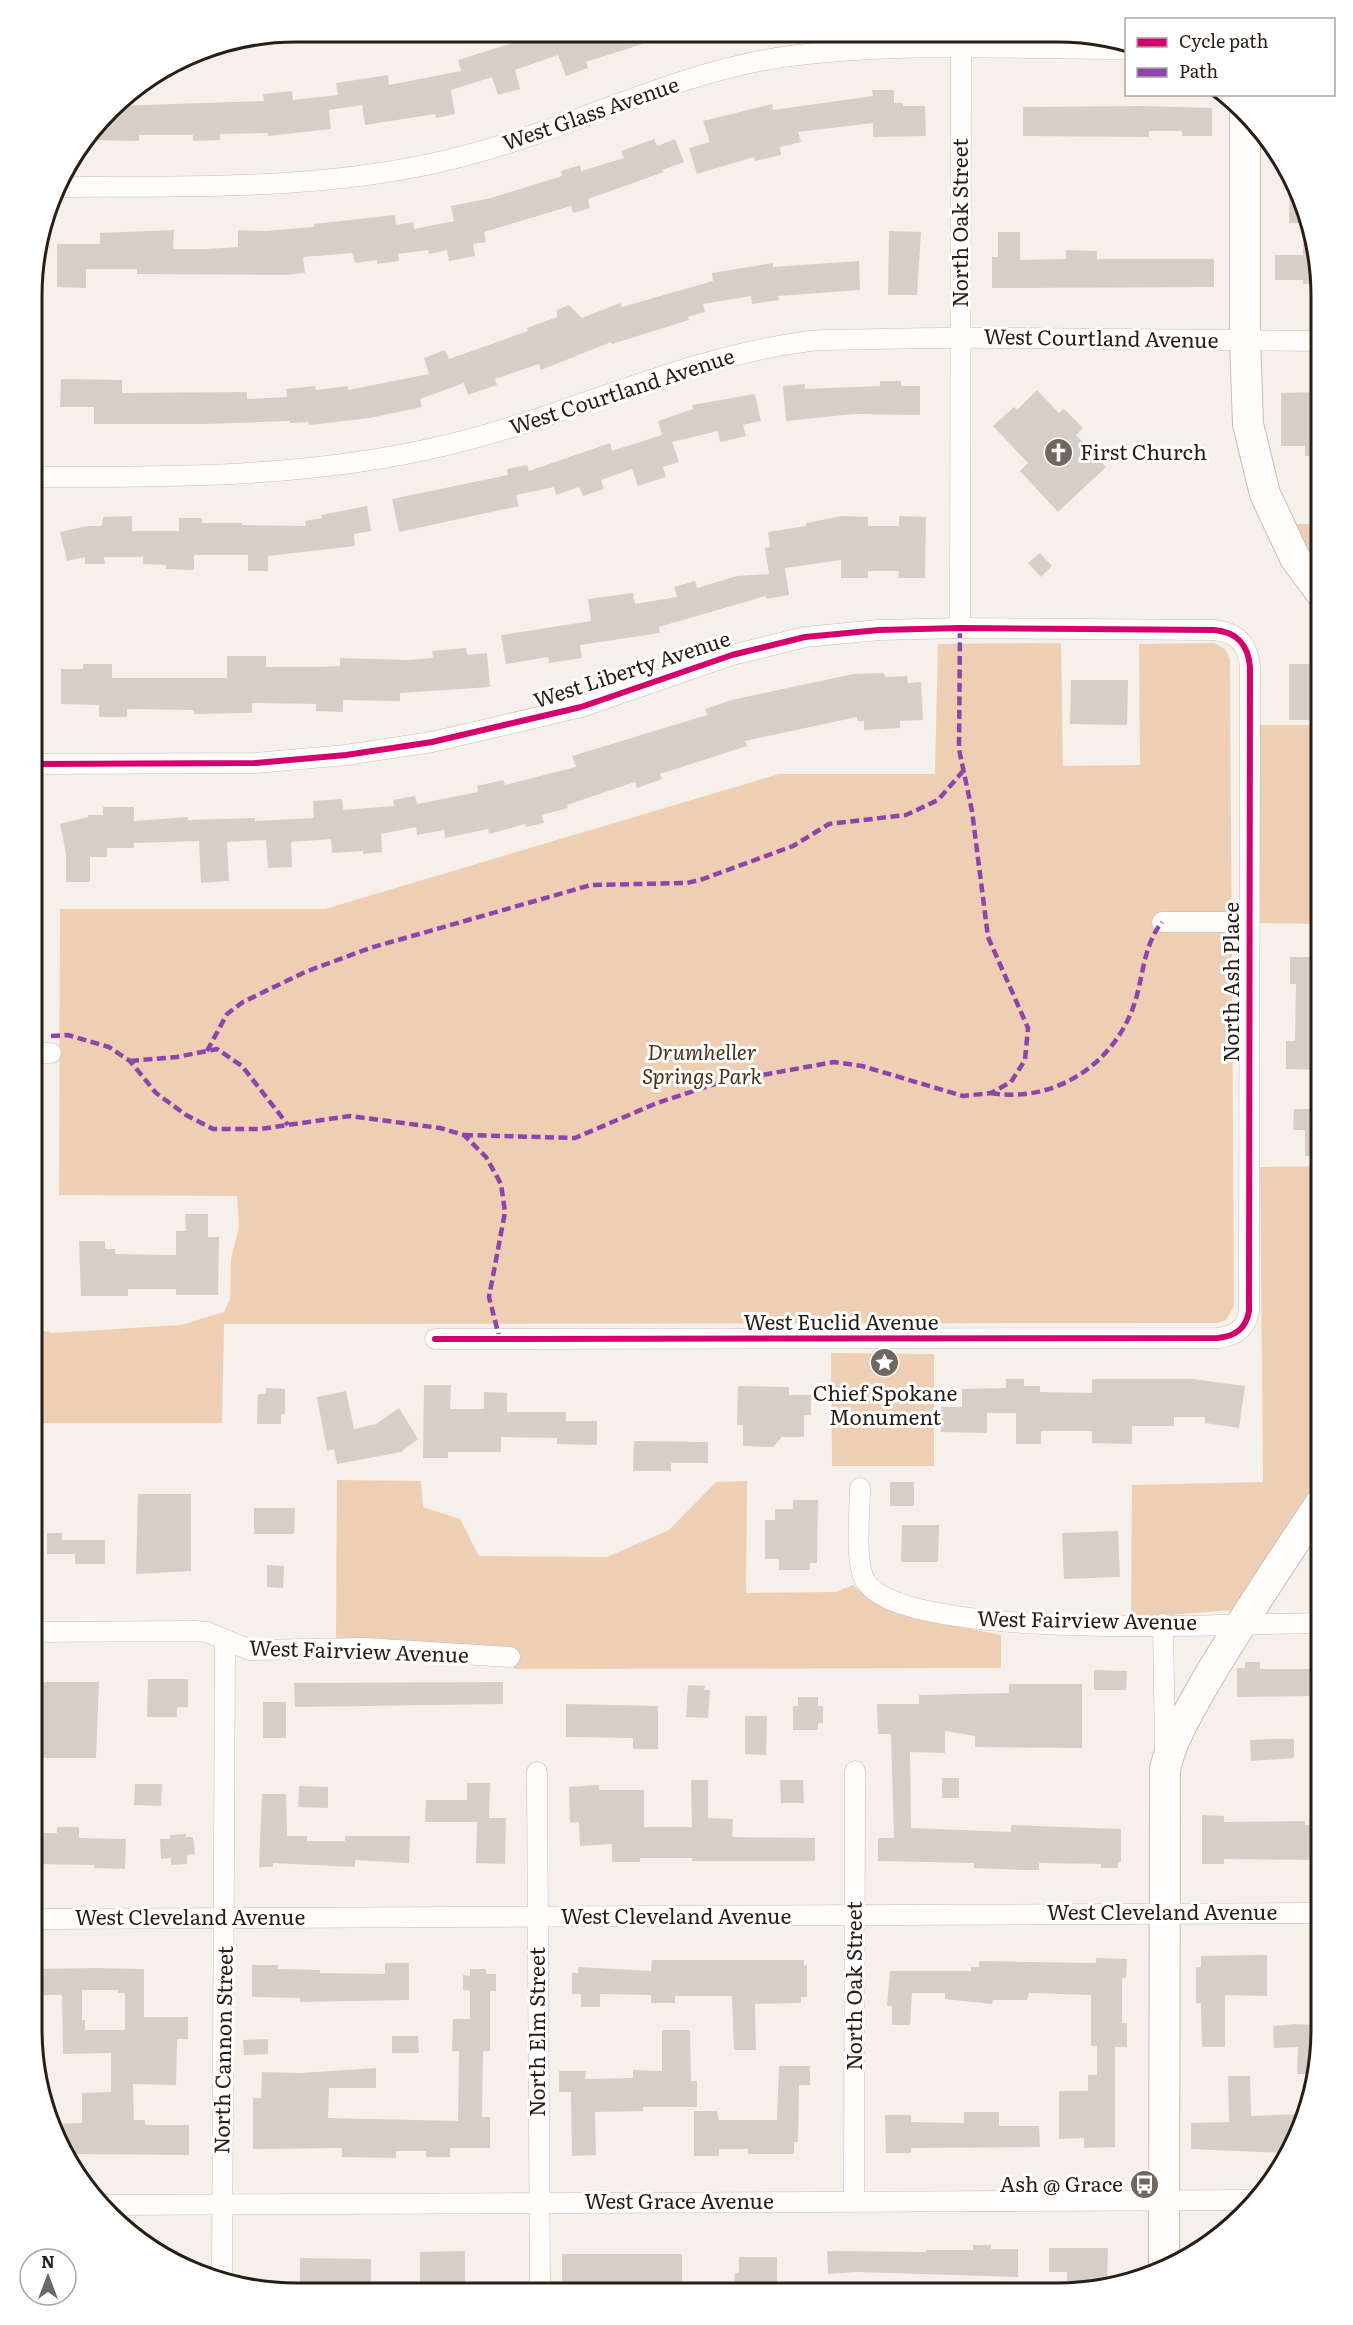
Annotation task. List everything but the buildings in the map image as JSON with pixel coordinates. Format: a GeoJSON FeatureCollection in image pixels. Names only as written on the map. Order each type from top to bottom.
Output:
{"type":"FeatureCollection","features":[{"type":"Feature","properties":{"kind":"main road"},"geometry":{"type":"LineString","coordinates":[[1245,125],[1245,340],[1248,424],[1265,494],[1295,558],[1311,580]]}},
{"type":"Feature","properties":{"kind":"main road"},"geometry":{"type":"LineString","coordinates":[[1164,2259],[1165,1769],[1170,1752],[1191,1708],[1241,1623],[1311,1517]]}},
{"type":"Feature","properties":{"kind":"street","name":"West Glass Avenue"},"geometry":{"type":"LineString","coordinates":[[67,187],[243,186],[315,181],[394,170],[462,157],[531,137],[656,90],[725,68],[798,55],[952,42]]}},
{"type":"Feature","properties":{"kind":"street","name":"North Oak Street"},"geometry":{"type":"LineString","coordinates":[[960,628],[961,42]]}},
{"type":"Feature","properties":{"kind":"street","name":"West Glass Avenue"},"geometry":{"type":"LineString","coordinates":[[982,42],[1112,48]]}},
{"type":"Feature","properties":{"kind":"street","name":"West Courtland Avenue"},"geometry":{"type":"LineString","coordinates":[[42,477],[217,475],[372,461],[449,445],[522,425],[664,374],[734,354],[813,341],[962,337],[1311,341]]}},
{"type":"Feature","properties":{"kind":"street","name":"West Liberty Avenue"},"geometry":{"type":"LineString","coordinates":[[42,764],[256,763],[346,755],[432,742],[581,707],[732,655],[805,637],[879,630],[960,628],[1214,630],[1228,633],[1240,640]]}},
{"type":"Feature","properties":{"kind":"street","name":"North Ash Place"},"geometry":{"type":"LineString","coordinates":[[1240,640],[1248,652],[1250,667],[1249,1311],[1244,1326]]}},
{"type":"Feature","properties":{"kind":"street"},"geometry":{"type":"LineString","coordinates":[[1162,922],[1248,922]]}},
{"type":"Feature","properties":{"kind":"street","name":"West Euclid Avenue"},"geometry":{"type":"LineString","coordinates":[[435,1339],[1218,1338],[1232,1335],[1244,1326]]}},
{"type":"Feature","properties":{"kind":"street","name":"West Fairview Avenue"},"geometry":{"type":"LineString","coordinates":[[860,1488],[860,1567],[864,1579],[876,1592],[907,1606],[969,1619],[1047,1625],[1311,1623]]}},
{"type":"Feature","properties":{"kind":"street"},"geometry":{"type":"LineString","coordinates":[[1163,1624],[1165,1769]]}},
{"type":"Feature","properties":{"kind":"street","name":"West Fairview Avenue"},"geometry":{"type":"LineString","coordinates":[[42,1632],[195,1631],[250,1650],[365,1648],[510,1657]]}},
{"type":"Feature","properties":{"kind":"street","name":"North Cannon Street"},"geometry":{"type":"LineString","coordinates":[[222,2272],[225,1640]]}},
{"type":"Feature","properties":{"kind":"street","name":"North Oak Street"},"geometry":{"type":"LineString","coordinates":[[854,2201],[855,1771]]}},
{"type":"Feature","properties":{"kind":"street","name":"North Elm Street"},"geometry":{"type":"LineString","coordinates":[[537,1772],[540,2283]]}},
{"type":"Feature","properties":{"kind":"street","name":"West Cleveland Avenue"},"geometry":{"type":"LineString","coordinates":[[42,1919],[855,1917],[1163,1912],[1311,1913]]}},
{"type":"Feature","properties":{"kind":"street","name":"West Grace Avenue"},"geometry":{"type":"LineString","coordinates":[[112,2205],[1245,2200]]}},
{"type":"Feature","properties":{"kind":"green space"},"geometry":{"type":"Polygon","coordinates":[[[1290,524],[1311,524],[1311,559],[1290,524]]]}},
{"type":"Feature","properties":{"kind":"green space","name":"Drumheller Springs Park"},"geometry":{"type":"Polygon","coordinates":[[[1061,643],[1063,766],[1140,765],[1139,644],[1214,643],[1225,649],[1230,659],[1234,1306],[1226,1320],[1217,1323],[224,1324],[222,1423],[42,1423],[42,1330],[52,1333],[181,1325],[224,1312],[230,1299],[231,1259],[239,1227],[237,1196],[59,1195],[60,909],[325,909],[779,774],[935,774],[938,644],[1061,643]]]}},
{"type":"Feature","properties":{"kind":"green space"},"geometry":{"type":"Polygon","coordinates":[[[1259,725],[1311,725],[1311,924],[1259,923],[1259,725]]]}},
{"type":"Feature","properties":{"kind":"green space"},"geometry":{"type":"Polygon","coordinates":[[[1311,1166],[1311,1488],[1232,1610],[1131,1618],[1132,1485],[1263,1482],[1260,1167],[1311,1166]]]}},
{"type":"Feature","properties":{"kind":"green space"},"geometry":{"type":"Polygon","coordinates":[[[831,1353],[934,1354],[934,1466],[832,1466],[831,1353]]]}},
{"type":"Feature","properties":{"kind":"green space"},"geometry":{"type":"Polygon","coordinates":[[[337,1480],[421,1481],[423,1507],[460,1519],[479,1556],[607,1557],[669,1530],[716,1482],[747,1481],[746,1593],[836,1592],[853,1585],[868,1597],[903,1613],[943,1624],[1001,1635],[1001,1668],[514,1669],[512,1649],[336,1639],[337,1480]]]}},
{"type":"Feature","properties":{"kind":"marked path"},"geometry":{"type":"LineString","coordinates":[[464,1135],[575,1138],[657,1103],[718,1083],[834,1062],[862,1066],[963,1096],[991,1093],[1011,1082],[1025,1060],[1028,1028],[988,937],[972,811],[959,749],[960,628]]}},
{"type":"Feature","properties":{"kind":"marked path"},"geometry":{"type":"LineString","coordinates":[[207,1051],[227,1014],[243,1002],[305,972],[370,948],[591,885],[687,883],[703,879],[793,846],[829,824],[906,815],[938,800],[964,770]]}},
{"type":"Feature","properties":{"kind":"marked path"},"geometry":{"type":"LineString","coordinates":[[991,1093],[1016,1095],[1062,1084],[1083,1072],[1101,1057],[1129,1018],[1148,948],[1162,922]]}},
{"type":"Feature","properties":{"kind":"marked path"},"geometry":{"type":"LineString","coordinates":[[51,1036],[68,1035],[109,1047],[130,1061],[156,1093],[186,1115],[213,1129],[260,1129],[350,1116],[440,1128],[464,1135],[486,1157],[501,1184],[505,1212],[489,1297],[500,1340]]}},
{"type":"Feature","properties":{"kind":"marked path"},"geometry":{"type":"LineString","coordinates":[[130,1061],[177,1057],[217,1049],[242,1066],[288,1125]]}},
{"type":"Feature","properties":{"kind":"cycle path"},"geometry":{"type":"LineString","coordinates":[[42,764],[256,763],[346,755],[432,742],[581,707],[732,655],[805,637],[879,630],[960,628],[1214,630],[1229,633],[1244,646],[1250,667],[1249,1311],[1245,1323],[1239,1330],[1218,1338],[435,1339]]}},
{"type":"Feature","properties":{"kind":"place","name":"First Church"},"geometry":{"type":"Point","coordinates":[1059,453]}},
{"type":"Feature","properties":{"kind":"place","name":"Chief Spokane Monument"},"geometry":{"type":"Point","coordinates":[885,1363]}},
{"type":"Feature","properties":{"kind":"place","name":"Ash @ Grace"},"geometry":{"type":"Point","coordinates":[1144,2185]}}]}
